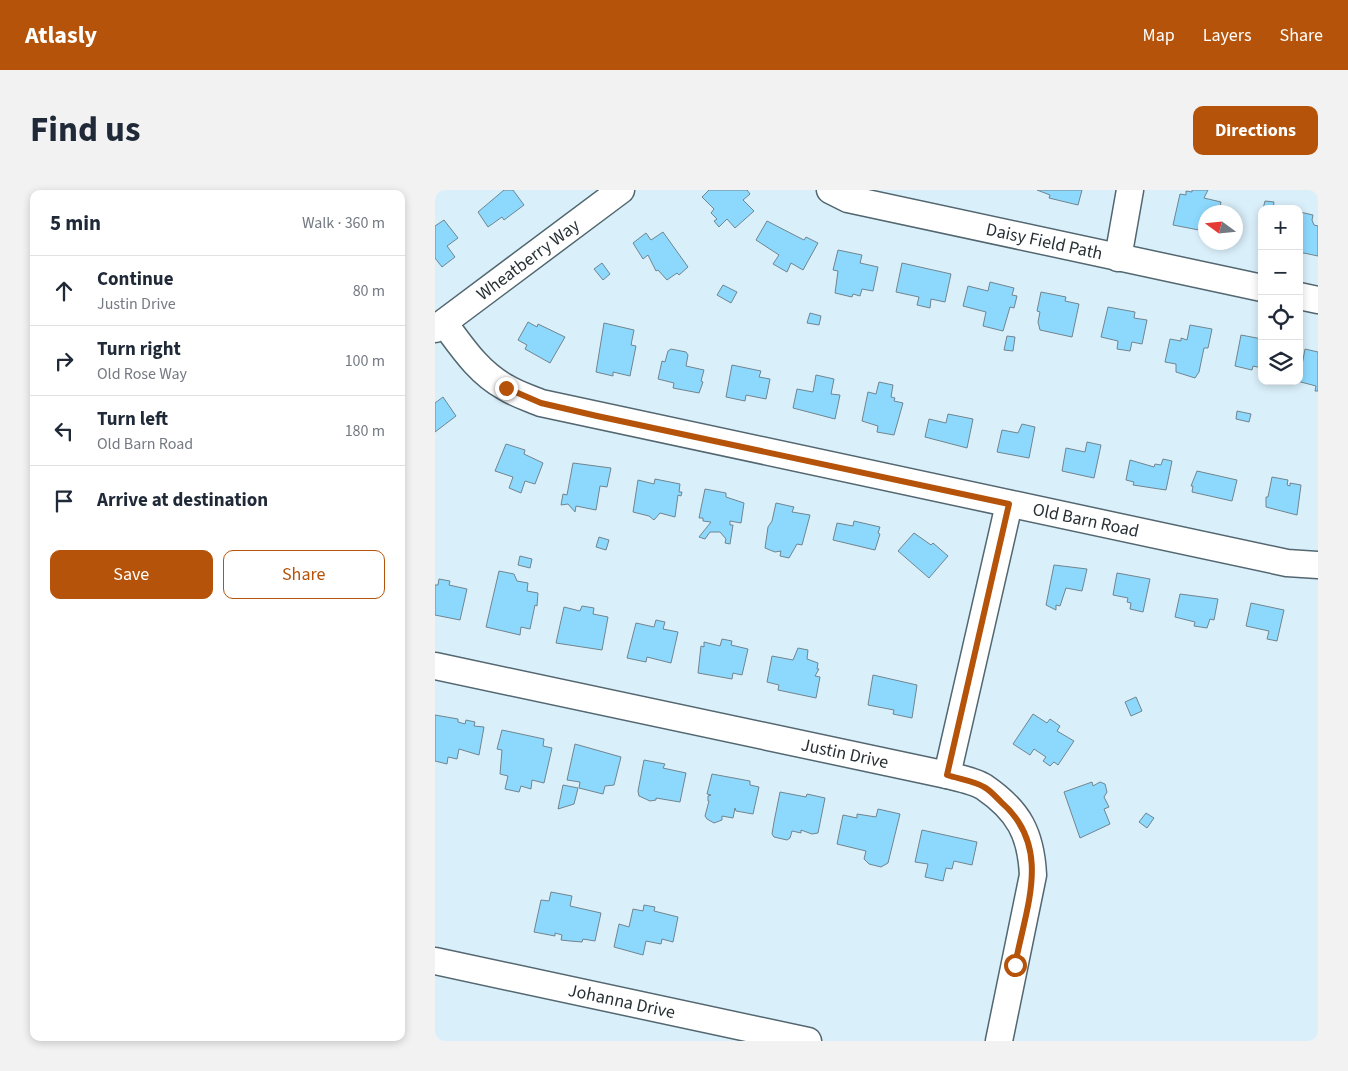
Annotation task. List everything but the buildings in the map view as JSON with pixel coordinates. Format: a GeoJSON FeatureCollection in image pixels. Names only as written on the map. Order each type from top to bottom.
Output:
{"type":"FeatureCollection","features":[{"type":"Feature","properties":{"kind":"street","name":"Wheatberry Way"},"geometry":{"type":"LineString","coordinates":[[439,326],[621,190]]}},
{"type":"Feature","properties":{"kind":"street","name":"Daisy Field Path"},"geometry":{"type":"LineString","coordinates":[[830,190],[848,199],[1258,287]]}},
{"type":"Feature","properties":{"kind":"street"},"geometry":{"type":"LineString","coordinates":[[1118,258],[1131,190]]}},
{"type":"Feature","properties":{"kind":"street"},"geometry":{"type":"LineString","coordinates":[[1303,297],[1318,300]]}},
{"type":"Feature","properties":{"kind":"street","name":"Old Barn Road"},"geometry":{"type":"LineString","coordinates":[[439,326],[493,380],[506,388],[541,403],[1287,563],[1318,565]]}},
{"type":"Feature","properties":{"kind":"street"},"geometry":{"type":"LineString","coordinates":[[947,775],[1009,504]]}},
{"type":"Feature","properties":{"kind":"street","name":"Justin Drive"},"geometry":{"type":"LineString","coordinates":[[435,666],[947,775],[983,786],[1010,810],[1025,828],[1032,851],[1033,875],[999,1041]]}},
{"type":"Feature","properties":{"kind":"street","name":"Johanna Drive"},"geometry":{"type":"LineString","coordinates":[[435,961],[808,1041]]}},
{"type":"Feature","properties":{"kind":"route"},"geometry":{"type":"LineString","coordinates":[[506,388],[541,403],[597,416],[1009,504],[947,775],[983,786],[1010,810],[1025,828],[1032,851],[1033,875],[1015,965]]}}]}
